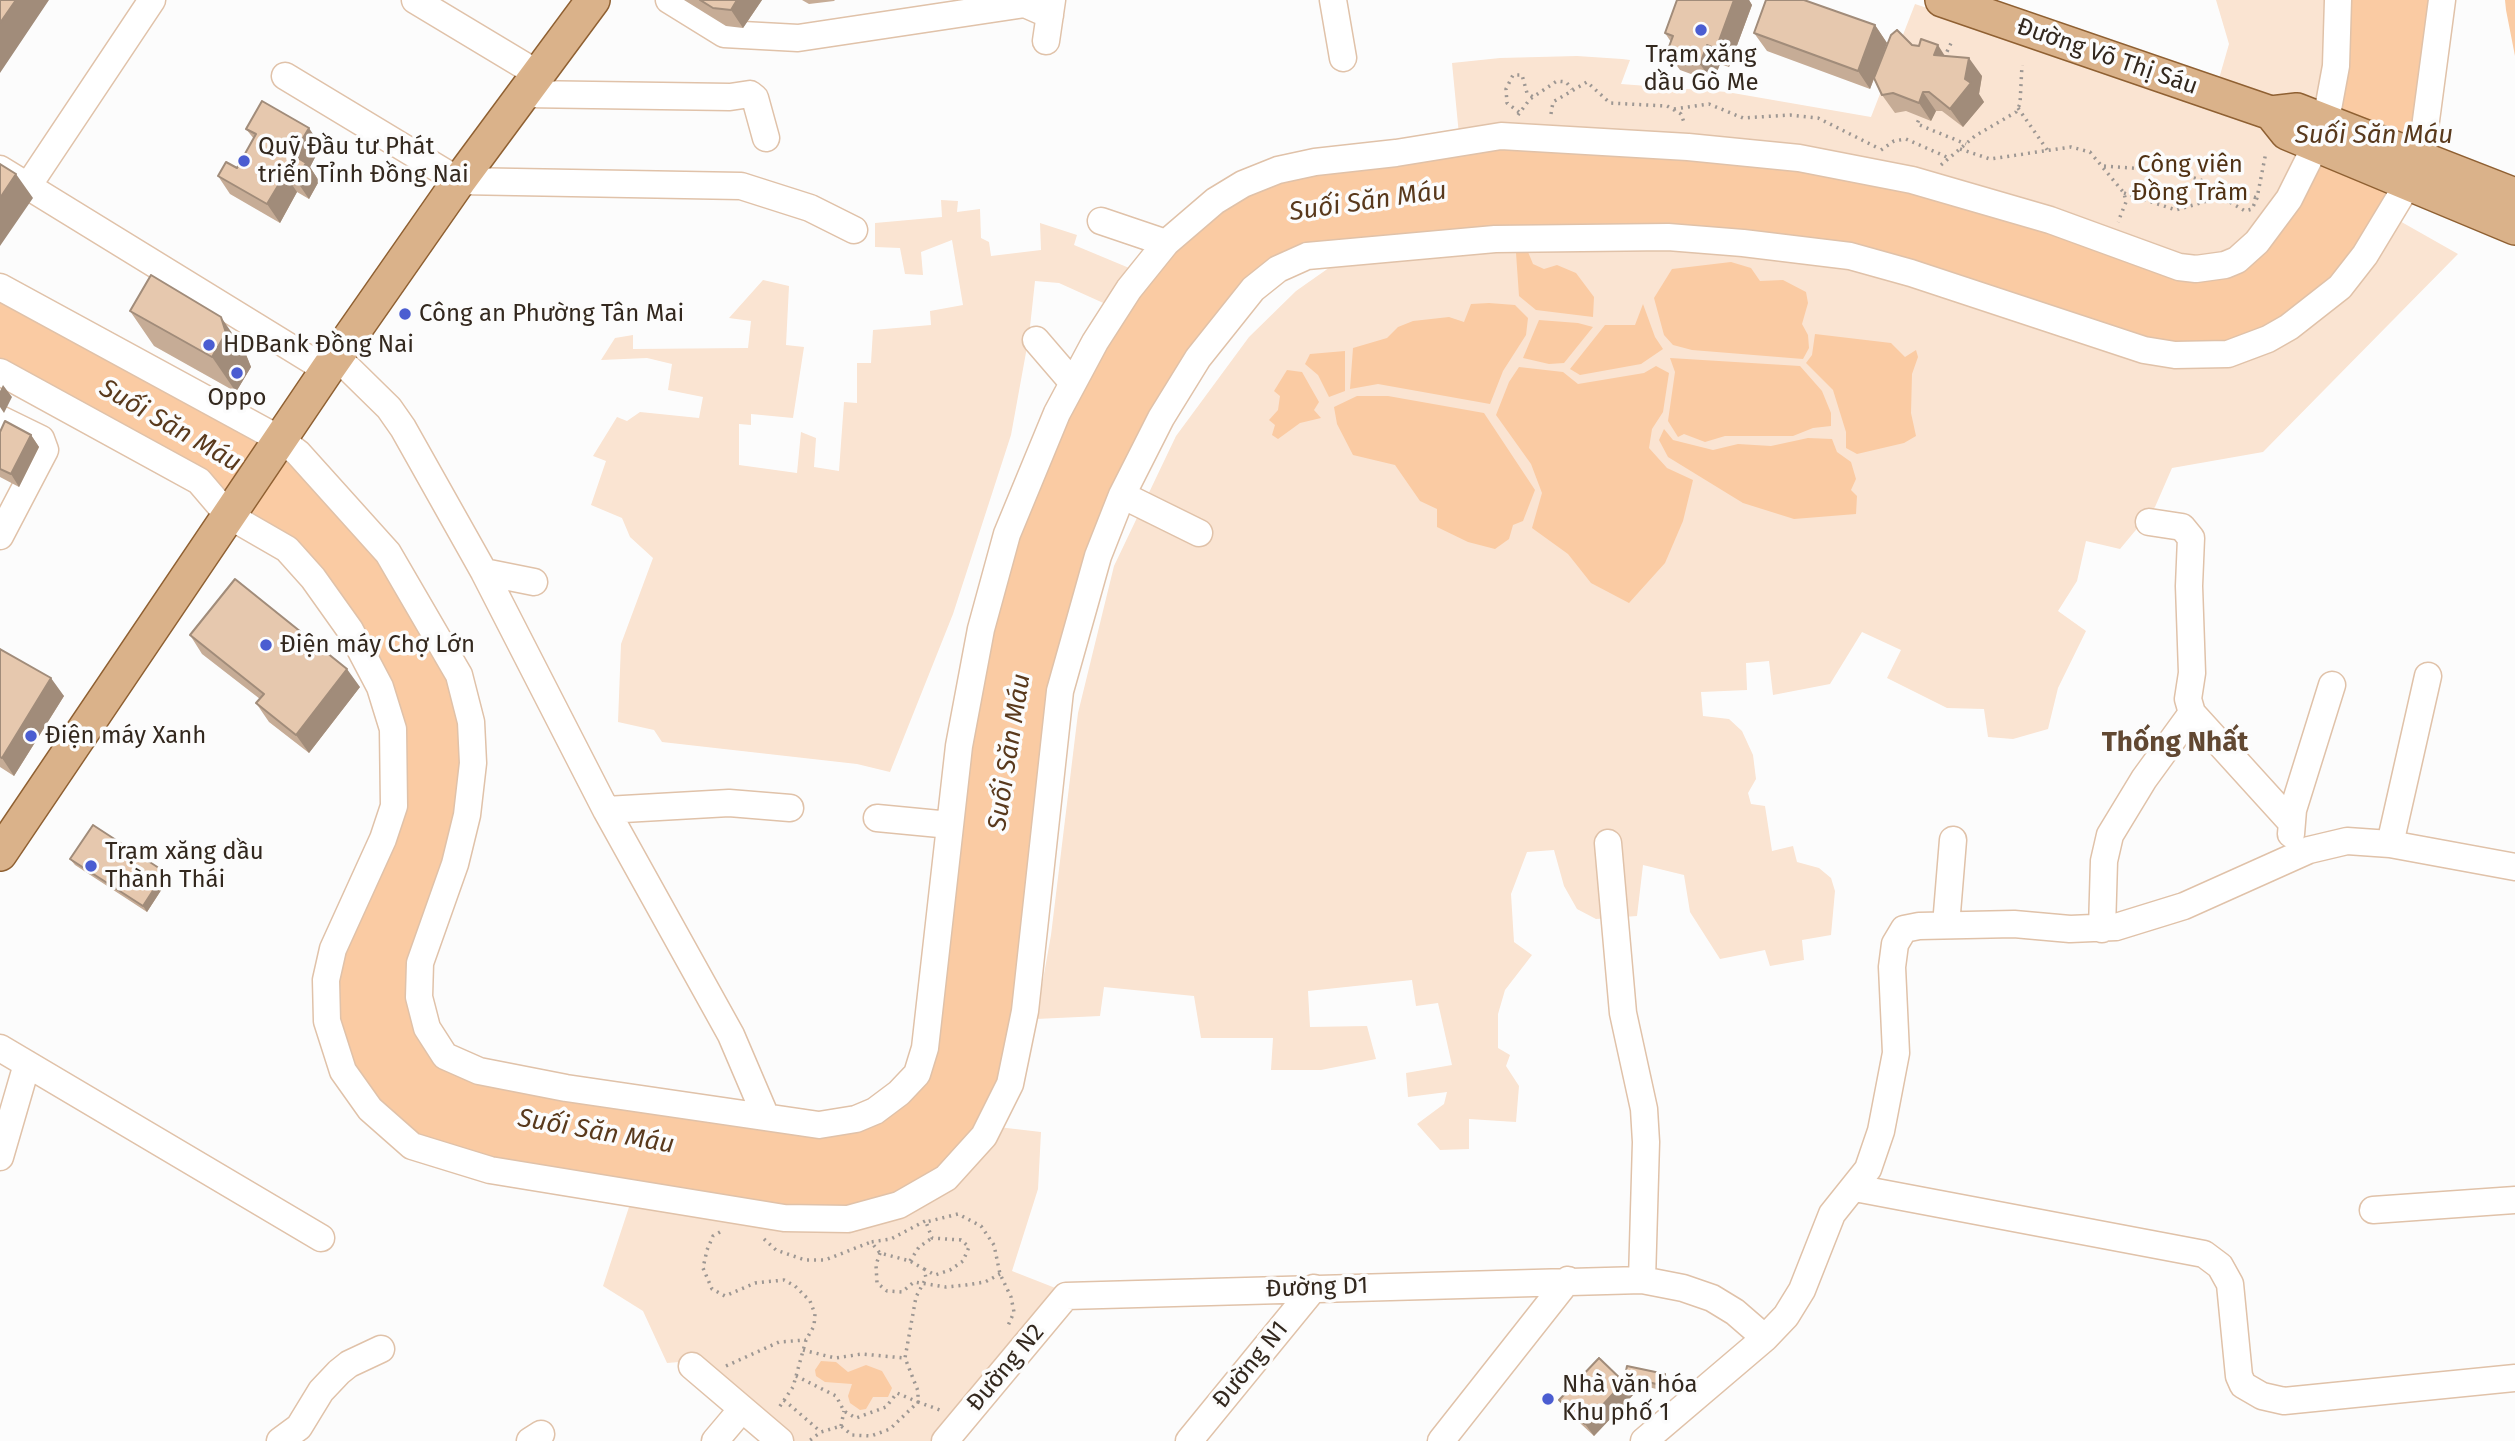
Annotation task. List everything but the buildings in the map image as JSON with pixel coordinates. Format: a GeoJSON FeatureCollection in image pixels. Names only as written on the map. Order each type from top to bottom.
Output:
{"type":"FeatureCollection","features":[{"type":"Feature","properties":{"kind":"main road"},"geometry":{"type":"LineString","coordinates":[[0,854],[332,363],[459,181],[593,0]]}},
{"type":"Feature","properties":{"kind":"main road","name":"Đường Võ Thị Sáu"},"geometry":{"type":"LineString","coordinates":[[1942,0],[2272,113],[2287,133],[2321,132],[2415,170]]}},
{"type":"Feature","properties":{"kind":"main road"},"geometry":{"type":"LineString","coordinates":[[2415,170],[2515,195]]}},
{"type":"Feature","properties":{"kind":"main road"},"geometry":{"type":"LineString","coordinates":[[2415,170],[2515,228]]}},
{"type":"Feature","properties":{"kind":"street"},"geometry":{"type":"LineString","coordinates":[[28,186],[152,0]]}},
{"type":"Feature","properties":{"kind":"street"},"geometry":{"type":"LineString","coordinates":[[415,0],[531,84],[716,97],[750,94],[755,98],[765,138]]}},
{"type":"Feature","properties":{"kind":"street"},"geometry":{"type":"LineString","coordinates":[[669,0],[724,34],[798,38],[1025,4],[1049,19]]}},
{"type":"Feature","properties":{"kind":"street"},"geometry":{"type":"LineString","coordinates":[[1333,0],[1343,58]]}},
{"type":"Feature","properties":{"kind":"street"},"geometry":{"type":"LineString","coordinates":[[0,287],[281,440],[326,480],[388,554],[459,675],[471,722],[472,763],[467,816],[455,864],[421,963],[419,997],[427,1028],[444,1056],[479,1071],[566,1088],[819,1125],[856,1119],[875,1111],[899,1093],[917,1074],[925,1048],[964,720],[981,629],[1026,482],[1073,383],[1129,289],[1166,243],[1215,201],[1243,184],[1278,170],[1315,162],[1511,137],[1688,148],[1880,162],[1921,183],[2110,241],[2179,267],[2196,269],[2225,265],[2247,252],[2279,215],[2321,132],[2336,66],[2338,0]]}},
{"type":"Feature","properties":{"kind":"street"},"geometry":{"type":"LineString","coordinates":[[0,372],[199,481],[228,515],[287,549],[313,578],[350,630],[380,687],[393,729],[394,806],[383,839],[333,949],[326,980],[327,1021],[343,1071],[370,1110],[412,1146],[490,1170],[761,1214],[848,1219],[899,1205],[946,1178],[984,1136],[1010,1084],[1025,1011],[1060,691],[1078,620],[1122,495],[1161,418],[1225,322],[1253,289],[1278,269],[1307,256],[1518,238],[1668,237],[1743,243],[1850,256],[1949,285],[2144,350],[2175,355],[2228,354],[2268,339],[2289,327],[2340,287],[2365,255],[2415,170],[2442,0]]}},
{"type":"Feature","properties":{"kind":"street"},"geometry":{"type":"LineString","coordinates":[[285,76],[459,181],[741,187],[810,208],[854,230]]}},
{"type":"Feature","properties":{"kind":"street"},"geometry":{"type":"LineString","coordinates":[[0,169],[332,363],[389,408],[484,572],[606,810],[731,1035],[766,1117]]}},
{"type":"Feature","properties":{"kind":"street"},"geometry":{"type":"LineString","coordinates":[[1101,221],[1166,243]]}},
{"type":"Feature","properties":{"kind":"street"},"geometry":{"type":"LineString","coordinates":[[1036,340],[1073,383]]}},
{"type":"Feature","properties":{"kind":"street"},"geometry":{"type":"LineString","coordinates":[[0,419],[41,439],[45,450],[0,536]]}},
{"type":"Feature","properties":{"kind":"street"},"geometry":{"type":"LineString","coordinates":[[0,483],[8,488],[0,505]]}},
{"type":"Feature","properties":{"kind":"street"},"geometry":{"type":"LineString","coordinates":[[1122,495],[1199,533]]}},
{"type":"Feature","properties":{"kind":"street"},"geometry":{"type":"LineString","coordinates":[[2149,522],[2182,527],[2191,538],[2189,586],[2192,673],[2188,699],[2192,713],[2291,822]]}},
{"type":"Feature","properties":{"kind":"street"},"geometry":{"type":"LineString","coordinates":[[484,572],[534,582]]}},
{"type":"Feature","properties":{"kind":"street"},"geometry":{"type":"LineString","coordinates":[[2390,844],[2428,676]]}},
{"type":"Feature","properties":{"kind":"street"},"geometry":{"type":"LineString","coordinates":[[2292,857],[2291,822],[2332,685]]}},
{"type":"Feature","properties":{"kind":"street"},"geometry":{"type":"LineString","coordinates":[[2102,929],[2104,861],[2110,835],[2144,779],[2192,713]]}},
{"type":"Feature","properties":{"kind":"street"},"geometry":{"type":"LineString","coordinates":[[606,810],[729,803],[790,808]]}},
{"type":"Feature","properties":{"kind":"street"},"geometry":{"type":"LineString","coordinates":[[877,818],[950,825]]}},
{"type":"Feature","properties":{"kind":"street"},"geometry":{"type":"LineString","coordinates":[[1946,925],[1953,840]]}},
{"type":"Feature","properties":{"kind":"street"},"geometry":{"type":"LineString","coordinates":[[1644,1441],[1765,1338],[1795,1304],[1827,1224],[1855,1188],[1872,1158],[1891,1086],[1896,1053],[1892,968],[1895,944],[1904,929],[2014,924],[2102,929],[2184,906],[2292,857],[2347,841],[2390,844],[2515,867]]}},
{"type":"Feature","properties":{"kind":"street"},"geometry":{"type":"LineString","coordinates":[[1608,843],[1623,1013],[1644,1109],[1646,1142],[1642,1280]]}},
{"type":"Feature","properties":{"kind":"street"},"geometry":{"type":"LineString","coordinates":[[0,1048],[321,1238]]}},
{"type":"Feature","properties":{"kind":"street"},"geometry":{"type":"LineString","coordinates":[[0,1157],[27,1064]]}},
{"type":"Feature","properties":{"kind":"street"},"geometry":{"type":"LineString","coordinates":[[1855,1188],[2204,1254],[2220,1265],[2230,1284],[2239,1376],[2244,1385],[2262,1396],[2284,1401],[2515,1378]]}},
{"type":"Feature","properties":{"kind":"street"},"geometry":{"type":"LineString","coordinates":[[2373,1210],[2515,1200]]}},
{"type":"Feature","properties":{"kind":"street"},"geometry":{"type":"LineString","coordinates":[[1441,1441],[1567,1280]]}},
{"type":"Feature","properties":{"kind":"street","name":"Đường D1"},"geometry":{"type":"LineString","coordinates":[[1066,1296],[1642,1280],[1683,1288],[1712,1298],[1735,1312],[1765,1338]]}},
{"type":"Feature","properties":{"kind":"street","name":"Đường N1"},"geometry":{"type":"LineString","coordinates":[[1189,1441],[1314,1288]]}},
{"type":"Feature","properties":{"kind":"street","name":"Đường N2"},"geometry":{"type":"LineString","coordinates":[[945,1441],[1066,1296]]}},
{"type":"Feature","properties":{"kind":"street"},"geometry":{"type":"LineString","coordinates":[[280,1441],[299,1427],[321,1391],[339,1373],[349,1364],[381,1349]]}},
{"type":"Feature","properties":{"kind":"street"},"geometry":{"type":"LineString","coordinates":[[699,1372],[772,1435]]}},
{"type":"Feature","properties":{"kind":"street"},"geometry":{"type":"LineString","coordinates":[[715,1441],[742,1409]]}},
{"type":"Feature","properties":{"kind":"path"},"geometry":{"type":"LineString","coordinates":[[1942,63],[1953,39]]}},
{"type":"Feature","properties":{"kind":"path"},"geometry":{"type":"LineString","coordinates":[[1921,183],[1966,144],[2009,117],[2018,108],[2022,65]]}},
{"type":"Feature","properties":{"kind":"path"},"geometry":{"type":"LineString","coordinates":[[1520,112],[1507,103],[1506,89],[1513,75],[1522,75],[1527,93],[1533,97]]}},
{"type":"Feature","properties":{"kind":"path"},"geometry":{"type":"LineString","coordinates":[[1511,137],[1520,112],[1533,97],[1558,81],[1566,82],[1572,89]]}},
{"type":"Feature","properties":{"kind":"path"},"geometry":{"type":"LineString","coordinates":[[1560,140],[1551,106],[1572,89],[1587,82],[1610,103],[1630,106],[1648,103],[1674,109],[1709,104],[1743,118],[1768,115],[1818,118],[1880,162],[1894,141],[1906,139],[1949,159]]}},
{"type":"Feature","properties":{"kind":"path"},"geometry":{"type":"LineString","coordinates":[[2018,108],[2048,151]]}},
{"type":"Feature","properties":{"kind":"path"},"geometry":{"type":"LineString","coordinates":[[1674,109],[1685,122],[1688,148]]}},
{"type":"Feature","properties":{"kind":"path"},"geometry":{"type":"LineString","coordinates":[[1922,112],[1917,124],[1966,144]]}},
{"type":"Feature","properties":{"kind":"path"},"geometry":{"type":"LineString","coordinates":[[1960,149],[1990,159],[2081,148],[2104,166],[2124,193],[2126,202],[2110,241]]}},
{"type":"Feature","properties":{"kind":"path"},"geometry":{"type":"LineString","coordinates":[[2124,193],[2176,210],[2221,197],[2245,211],[2252,209],[2257,198],[2266,152]]}},
{"type":"Feature","properties":{"kind":"path"},"geometry":{"type":"LineString","coordinates":[[2104,166],[2172,171],[2257,198]]}},
{"type":"Feature","properties":{"kind":"path"},"geometry":{"type":"LineString","coordinates":[[912,1198],[932,1238]]}},
{"type":"Feature","properties":{"kind":"path"},"geometry":{"type":"LineString","coordinates":[[760,1235],[776,1251],[805,1260],[825,1260],[871,1242],[891,1239],[926,1222],[958,1214],[981,1226],[994,1245],[1000,1274],[1014,1311],[1005,1331]]}},
{"type":"Feature","properties":{"kind":"path"},"geometry":{"type":"LineString","coordinates":[[727,1227],[713,1236],[706,1250],[703,1268],[712,1289],[725,1296],[755,1283],[784,1280],[796,1286],[810,1301],[815,1314],[814,1326],[806,1340],[796,1376],[772,1435]]}},
{"type":"Feature","properties":{"kind":"path"},"geometry":{"type":"LineString","coordinates":[[871,1242],[880,1253],[910,1261],[935,1275],[950,1270],[963,1261],[969,1247],[961,1240],[932,1238],[919,1247],[910,1261]]}},
{"type":"Feature","properties":{"kind":"path"},"geometry":{"type":"LineString","coordinates":[[880,1253],[876,1265],[877,1283],[887,1291],[902,1292],[914,1282],[946,1287],[967,1285],[985,1282],[1000,1274]]}},
{"type":"Feature","properties":{"kind":"path"},"geometry":{"type":"LineString","coordinates":[[841,1426],[852,1435],[871,1436],[890,1430],[918,1402],[918,1391],[905,1358],[914,1305],[923,1282],[924,1269]]}},
{"type":"Feature","properties":{"kind":"path"},"geometry":{"type":"LineString","coordinates":[[699,1372],[779,1342],[806,1340]]}},
{"type":"Feature","properties":{"kind":"path"},"geometry":{"type":"LineString","coordinates":[[803,1350],[835,1358],[862,1354],[905,1358]]}},
{"type":"Feature","properties":{"kind":"path"},"geometry":{"type":"LineString","coordinates":[[796,1376],[836,1396],[844,1411],[856,1418],[886,1407],[897,1393],[943,1411]]}},
{"type":"Feature","properties":{"kind":"path"},"geometry":{"type":"LineString","coordinates":[[784,1400],[821,1432]]}},
{"type":"Feature","properties":{"kind":"path"},"geometry":{"type":"LineString","coordinates":[[841,1426],[844,1411]]}},
{"type":"Feature","properties":{"kind":"path"},"geometry":{"type":"LineString","coordinates":[[813,1440],[821,1432],[841,1426]]}},
{"type":"Feature","properties":{"kind":"green space"},"geometry":{"type":"Polygon","coordinates":[[[2216,0],[2330,0],[2323,106],[2216,89],[2229,44],[2216,0]]]}},
{"type":"Feature","properties":{"kind":"green space","name":"Công viên Đồng Tràm"},"geometry":{"type":"Polygon","coordinates":[[[1915,4],[2261,118],[2304,151],[2251,237],[2212,261],[1459,135],[1452,63],[1500,58],[1577,56],[1630,60],[1621,84],[1727,92],[1871,117],[1915,4]]]}},
{"type":"Feature","properties":{"kind":"green space"},"geometry":{"type":"Polygon","coordinates":[[[941,200],[958,201],[957,212],[980,209],[981,238],[989,242],[991,256],[1041,250],[1040,223],[1077,235],[1074,245],[1134,270],[1110,306],[1059,283],[1035,281],[1029,336],[1011,435],[953,614],[890,772],[857,764],[662,742],[654,730],[618,722],[621,644],[653,558],[630,537],[622,518],[591,505],[606,461],[593,456],[617,417],[627,421],[640,412],[699,418],[703,397],[668,390],[672,364],[647,358],[601,360],[615,338],[633,335],[633,349],[748,348],[751,321],[729,318],[763,280],[789,286],[786,345],[804,347],[793,418],[751,414],[751,425],[739,424],[739,465],[797,473],[801,432],[816,438],[814,467],[839,471],[844,402],[857,403],[857,363],[871,363],[873,330],[931,325],[930,311],[963,305],[952,240],[921,252],[923,275],[905,274],[900,248],[875,247],[875,223],[942,217],[941,200]]]}},
{"type":"Feature","properties":{"kind":"green space"},"geometry":{"type":"Polygon","coordinates":[[[2398,220],[2458,254],[2263,452],[2172,468],[2155,507],[2120,549],[2086,541],[2077,581],[2058,611],[2086,631],[2058,688],[2048,729],[2013,739],[1988,737],[1984,709],[1947,708],[1887,678],[1901,650],[1862,632],[1830,684],[1773,695],[1769,661],[1746,663],[1747,690],[1701,692],[1703,716],[1729,719],[1742,731],[1753,755],[1756,779],[1748,793],[1751,804],[1765,806],[1772,851],[1793,846],[1797,862],[1819,868],[1831,878],[1835,891],[1831,935],[1802,940],[1804,960],[1770,966],[1765,950],[1720,959],[1690,912],[1684,875],[1643,865],[1637,916],[1596,919],[1577,909],[1564,886],[1554,850],[1527,852],[1511,894],[1514,942],[1532,955],[1505,990],[1498,1014],[1498,1048],[1510,1055],[1506,1066],[1519,1086],[1516,1122],[1469,1119],[1469,1149],[1440,1150],[1417,1124],[1444,1104],[1447,1092],[1408,1097],[1406,1073],[1452,1065],[1438,1003],[1416,1006],[1412,980],[1308,991],[1310,1027],[1367,1026],[1376,1059],[1321,1070],[1271,1070],[1273,1038],[1201,1038],[1194,996],[1104,987],[1100,1016],[1036,1019],[1051,935],[1078,713],[1114,566],[1176,436],[1249,337],[1296,291],[1333,265],[1484,249],[1670,249],[1852,267],[2117,352],[2398,220]]]}},
{"type":"Feature","properties":{"kind":"green space"},"geometry":{"type":"Polygon","coordinates":[[[998,1127],[1041,1132],[1038,1189],[1012,1271],[1063,1291],[939,1441],[788,1441],[692,1361],[667,1363],[643,1311],[603,1286],[631,1201],[998,1127]]]}},
{"type":"Feature","properties":{"kind":"water","name":"Suối Săn Máu"},"geometry":{"type":"Polygon","coordinates":[[[2345,0],[2435,0],[2416,147],[2334,282],[2246,340],[2175,347],[1915,266],[1434,235],[1246,285],[1090,559],[1004,1080],[978,1131],[942,1172],[873,1204],[785,1211],[492,1163],[415,1139],[350,1068],[334,1020],[335,979],[391,841],[401,727],[318,572],[0,365],[0,293],[264,433],[382,558],[452,678],[464,724],[460,814],[412,963],[438,1062],[820,1132],[904,1100],[966,746],[1009,554],[1064,416],[1138,289],[1219,207],[1279,178],[1500,145],[1759,160],[1933,194],[2195,277],[2284,221],[2345,0]]]}},
{"type":"Feature","properties":{"kind":"water"},"geometry":{"type":"Polygon","coordinates":[[[2505,0],[2515,0],[2515,56],[2506,10],[2505,0]]]}},
{"type":"Feature","properties":{"kind":"water"},"geometry":{"type":"Polygon","coordinates":[[[1526,247],[1533,264],[1544,269],[1557,265],[1576,273],[1594,297],[1593,317],[1536,310],[1519,296],[1516,253],[1526,247]]]}},
{"type":"Feature","properties":{"kind":"water"},"geometry":{"type":"Polygon","coordinates":[[[1731,262],[1751,268],[1760,281],[1783,280],[1806,292],[1808,303],[1802,324],[1808,335],[1809,348],[1803,359],[1692,350],[1673,345],[1664,335],[1654,298],[1672,269],[1731,262]]]}},
{"type":"Feature","properties":{"kind":"water"},"geometry":{"type":"Polygon","coordinates":[[[1471,304],[1515,305],[1528,318],[1526,335],[1503,371],[1490,404],[1378,384],[1350,389],[1353,348],[1387,338],[1398,327],[1413,321],[1449,317],[1464,322],[1471,304]]]}},
{"type":"Feature","properties":{"kind":"water"},"geometry":{"type":"Polygon","coordinates":[[[1643,304],[1655,337],[1663,349],[1641,364],[1580,375],[1570,369],[1605,325],[1635,325],[1643,304]]]}},
{"type":"Feature","properties":{"kind":"water"},"geometry":{"type":"Polygon","coordinates":[[[1539,320],[1593,327],[1564,363],[1549,364],[1523,358],[1539,320]]]}},
{"type":"Feature","properties":{"kind":"water"},"geometry":{"type":"Polygon","coordinates":[[[1815,334],[1891,343],[1905,357],[1916,350],[1918,357],[1912,374],[1911,413],[1916,436],[1904,443],[1857,454],[1846,448],[1846,432],[1833,390],[1806,363],[1812,355],[1815,334]]]}},
{"type":"Feature","properties":{"kind":"water"},"geometry":{"type":"Polygon","coordinates":[[[1345,351],[1345,391],[1329,397],[1318,375],[1305,364],[1310,354],[1345,351]]]}},
{"type":"Feature","properties":{"kind":"water"},"geometry":{"type":"Polygon","coordinates":[[[1670,358],[1800,366],[1822,391],[1831,413],[1831,426],[1813,428],[1793,436],[1725,436],[1705,442],[1684,434],[1678,437],[1668,421],[1675,372],[1670,358]]]}},
{"type":"Feature","properties":{"kind":"water"},"geometry":{"type":"Polygon","coordinates":[[[1656,366],[1669,373],[1663,412],[1652,429],[1649,448],[1667,468],[1693,480],[1683,521],[1665,563],[1629,603],[1591,583],[1568,554],[1532,528],[1542,493],[1531,464],[1496,415],[1509,382],[1519,367],[1563,372],[1578,384],[1644,373],[1656,366]]]}},
{"type":"Feature","properties":{"kind":"water"},"geometry":{"type":"Polygon","coordinates":[[[1287,370],[1302,372],[1319,402],[1314,410],[1321,418],[1300,423],[1278,439],[1272,435],[1275,425],[1269,420],[1278,410],[1280,396],[1274,391],[1287,370]]]}},
{"type":"Feature","properties":{"kind":"water"},"geometry":{"type":"Polygon","coordinates":[[[1357,396],[1388,396],[1484,413],[1535,490],[1523,521],[1513,525],[1509,539],[1495,549],[1468,542],[1437,527],[1437,509],[1420,501],[1395,465],[1353,455],[1337,424],[1334,407],[1357,396]]]}},
{"type":"Feature","properties":{"kind":"water"},"geometry":{"type":"Polygon","coordinates":[[[1664,429],[1673,440],[1713,450],[1738,444],[1771,446],[1808,438],[1832,439],[1837,452],[1851,462],[1856,479],[1851,490],[1857,496],[1856,514],[1794,519],[1743,503],[1668,457],[1659,440],[1664,429]]]}},
{"type":"Feature","properties":{"kind":"water"},"geometry":{"type":"Polygon","coordinates":[[[821,1361],[836,1362],[848,1372],[866,1365],[882,1371],[892,1388],[888,1397],[873,1397],[866,1409],[860,1410],[850,1403],[848,1396],[852,1384],[825,1382],[816,1376],[815,1370],[821,1361]]]}},
{"type":"Feature","properties":{"kind":"place","name":"Trạm xăng dầu Gò Me"},"geometry":{"type":"Point","coordinates":[1701,30]}},
{"type":"Feature","properties":{"kind":"place","name":"Quỹ Đầu tư Phát triển Tỉnh Đồng Nai"},"geometry":{"type":"Point","coordinates":[244,161]}},
{"type":"Feature","properties":{"kind":"place","name":"Công an Phường Tân Mai"},"geometry":{"type":"Point","coordinates":[405,314]}},
{"type":"Feature","properties":{"kind":"place","name":"HDBank Đồng Nai"},"geometry":{"type":"Point","coordinates":[209,345]}},
{"type":"Feature","properties":{"kind":"place","name":"Oppo"},"geometry":{"type":"Point","coordinates":[237,373]}},
{"type":"Feature","properties":{"kind":"place","name":"Điện máy Chợ Lớn"},"geometry":{"type":"Point","coordinates":[266,645]}},
{"type":"Feature","properties":{"kind":"place","name":"Điện máy Xanh"},"geometry":{"type":"Point","coordinates":[31,736]}},
{"type":"Feature","properties":{"kind":"place","name":"Trạm xăng dầu Thành Thái"},"geometry":{"type":"Point","coordinates":[91,866]}},
{"type":"Feature","properties":{"kind":"place","name":"Nhà văn hóa Khu phố 1"},"geometry":{"type":"Point","coordinates":[1548,1399]}},
{"type":"Feature","properties":{"kind":"district","name":"Thống Nhất"},"geometry":{"type":"Point","coordinates":[2175,743]}}]}
